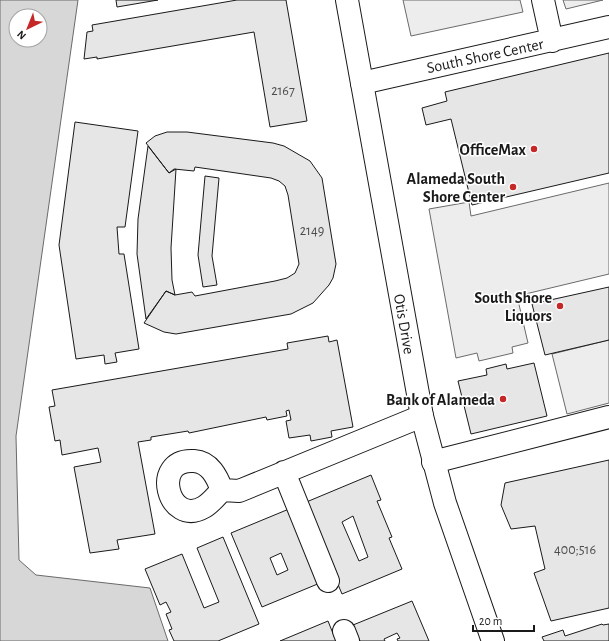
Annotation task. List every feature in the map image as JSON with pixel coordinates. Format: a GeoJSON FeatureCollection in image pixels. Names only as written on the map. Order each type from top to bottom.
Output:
{"type":"FeatureCollection","features":[{"type":"Feature","properties":{"kind":"main road","name":"Otis Drive"},"geometry":{"type":"LineString","coordinates":[[347,0],[422,416],[433,462],[459,549],[493,641]]}},
{"type":"Feature","properties":{"kind":"main road"},"geometry":{"type":"LineString","coordinates":[[543,0],[552,40]]}},
{"type":"Feature","properties":{"kind":"main road","name":"South Shore Center"},"geometry":{"type":"LineString","coordinates":[[362,83],[609,27]]}},
{"type":"Feature","properties":{"kind":"main road"},"geometry":{"type":"LineString","coordinates":[[222,490],[239,491],[422,416]]}},
{"type":"Feature","properties":{"kind":"main road"},"geometry":{"type":"LineString","coordinates":[[433,462],[609,417]]}},
{"type":"Feature","properties":{"kind":"main road"},"geometry":{"type":"LineString","coordinates":[[284,472],[328,581]]}},
{"type":"Feature","properties":{"kind":"shaded area"},"geometry":{"type":"Polygon","coordinates":[[[0,0],[78,0],[16,436],[19,560],[36,575],[150,588],[168,641],[0,641],[0,0]]]}},
{"type":"Feature","properties":{"kind":"shaded area"},"geometry":{"type":"Polygon","coordinates":[[[403,0],[520,0],[523,12],[411,36],[403,0]]]}},
{"type":"Feature","properties":{"kind":"shaded area"},"geometry":{"type":"Polygon","coordinates":[[[563,0],[603,0],[566,9],[563,0]]]}},
{"type":"Feature","properties":{"kind":"shaded area"},"geometry":{"type":"Polygon","coordinates":[[[609,183],[609,274],[517,296],[528,343],[512,347],[513,353],[479,361],[477,353],[456,358],[429,209],[469,202],[471,216],[609,183]]]}},
{"type":"Feature","properties":{"kind":"shaded area"},"geometry":{"type":"Polygon","coordinates":[[[609,340],[609,403],[567,414],[552,354],[609,340]]]}},
{"type":"Feature","properties":{"kind":"building"},"geometry":{"type":"Polygon","coordinates":[[[116,0],[158,0],[117,7],[116,0]]]}},
{"type":"Feature","properties":{"kind":"building"},"geometry":{"type":"Polygon","coordinates":[[[237,0],[286,0],[307,121],[270,127],[254,32],[97,59],[97,57],[84,59],[87,32],[93,31],[92,25],[237,0]]]}},
{"type":"Feature","properties":{"kind":"building","name":"OfficeMax"},"geometry":{"type":"Polygon","coordinates":[[[609,53],[609,173],[472,205],[451,119],[426,125],[422,108],[447,101],[445,92],[609,53]]]}},
{"type":"Feature","properties":{"kind":"building"},"geometry":{"type":"Polygon","coordinates":[[[75,122],[138,131],[125,227],[117,227],[119,254],[124,254],[139,349],[115,353],[117,362],[105,364],[104,355],[76,359],[59,245],[75,122]]]}},
{"type":"Feature","properties":{"kind":"building"},"geometry":{"type":"Polygon","coordinates":[[[167,132],[187,132],[273,143],[284,146],[310,161],[322,178],[336,264],[333,278],[329,285],[313,303],[291,314],[176,334],[164,332],[144,323],[166,291],[175,295],[192,292],[195,296],[275,281],[287,278],[295,273],[299,264],[288,195],[285,186],[279,181],[271,178],[195,167],[194,171],[174,169],[169,173],[146,143],[155,136],[167,132]]]}},
{"type":"Feature","properties":{"kind":"building"},"geometry":{"type":"Polygon","coordinates":[[[148,146],[169,173],[176,169],[171,248],[172,280],[175,295],[166,291],[146,319],[137,254],[138,219],[148,146]]]}},
{"type":"Feature","properties":{"kind":"building"},"geometry":{"type":"Polygon","coordinates":[[[205,176],[219,178],[212,256],[217,285],[203,287],[198,255],[205,176]]]}},
{"type":"Feature","properties":{"kind":"building"},"geometry":{"type":"Polygon","coordinates":[[[609,287],[609,340],[545,355],[532,304],[609,287]]]}},
{"type":"Feature","properties":{"kind":"building"},"geometry":{"type":"Polygon","coordinates":[[[328,336],[329,342],[337,340],[353,427],[331,431],[332,437],[311,441],[310,435],[289,438],[286,421],[291,420],[289,410],[286,411],[287,416],[267,420],[266,417],[189,433],[188,431],[151,437],[151,440],[138,442],[155,534],[117,540],[119,549],[90,553],[74,467],[101,462],[98,448],[62,455],[60,440],[55,441],[49,407],[55,406],[52,390],[288,349],[287,343],[328,336]]]}},
{"type":"Feature","properties":{"kind":"building","name":"Bank of Alameda"},"geometry":{"type":"Polygon","coordinates":[[[534,363],[547,416],[471,434],[458,381],[487,375],[486,369],[506,364],[507,369],[534,363]]]}},
{"type":"Feature","properties":{"kind":"building"},"geometry":{"type":"Polygon","coordinates":[[[609,460],[609,608],[551,621],[534,573],[545,569],[535,526],[511,529],[501,505],[505,483],[609,460]]]}},
{"type":"Feature","properties":{"kind":"building"},"geometry":{"type":"Polygon","coordinates":[[[371,475],[381,500],[377,501],[392,537],[389,538],[402,569],[342,594],[304,503],[371,475]],[[353,516],[342,522],[359,561],[368,557],[353,516]]]}},
{"type":"Feature","properties":{"kind":"building"},"geometry":{"type":"Polygon","coordinates":[[[289,509],[320,583],[262,607],[231,533],[289,509]],[[281,553],[270,558],[277,575],[288,570],[281,553]]]}},
{"type":"Feature","properties":{"kind":"building"},"geometry":{"type":"Polygon","coordinates":[[[223,537],[259,624],[218,641],[174,641],[169,630],[172,629],[166,614],[171,612],[166,602],[160,605],[145,569],[182,554],[204,608],[219,602],[197,548],[223,537]]]}},
{"type":"Feature","properties":{"kind":"building"},"geometry":{"type":"Polygon","coordinates":[[[412,601],[429,641],[398,641],[397,639],[400,638],[397,633],[384,639],[385,641],[360,641],[353,625],[412,601]]]}},
{"type":"Feature","properties":{"kind":"building"},"geometry":{"type":"Polygon","coordinates":[[[328,621],[336,641],[280,641],[328,621]]]}},
{"type":"Feature","properties":{"kind":"building"},"geometry":{"type":"Polygon","coordinates":[[[602,624],[609,624],[609,641],[544,641],[542,637],[563,630],[565,636],[602,624]]]}},
{"type":"Feature","properties":{"kind":"place","name":"OfficeMax"},"geometry":{"type":"Point","coordinates":[534,149]}},
{"type":"Feature","properties":{"kind":"place","name":"Alameda South Shore Center"},"geometry":{"type":"Point","coordinates":[513,187]}},
{"type":"Feature","properties":{"kind":"place","name":"South Shore Liquors"},"geometry":{"type":"Point","coordinates":[560,306]}},
{"type":"Feature","properties":{"kind":"place","name":"Bank of Alameda"},"geometry":{"type":"Point","coordinates":[503,399]}}]}
